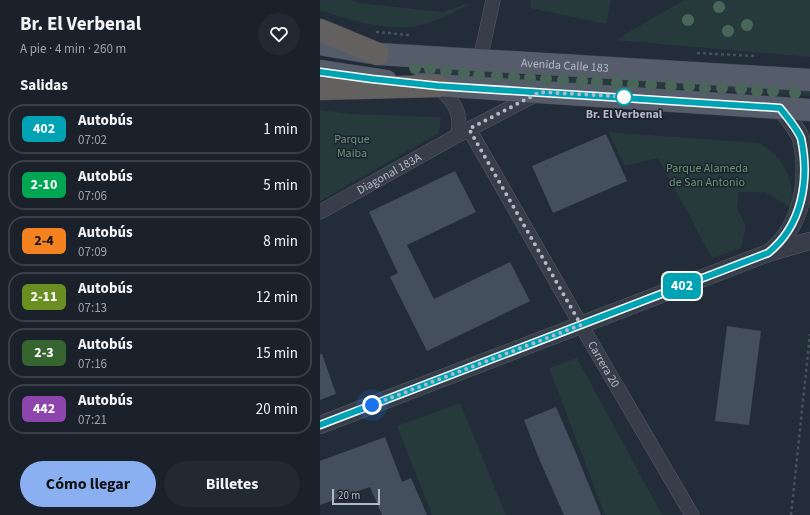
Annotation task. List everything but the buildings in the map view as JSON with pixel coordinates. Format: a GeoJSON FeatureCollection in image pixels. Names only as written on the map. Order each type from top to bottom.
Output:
{"type":"FeatureCollection","features":[{"type":"Feature","properties":{"kind":"highway"},"geometry":{"type":"LineString","coordinates":[[320,30],[378,54]]}},
{"type":"Feature","properties":{"kind":"highway"},"geometry":{"type":"LineString","coordinates":[[320,89],[438,86]]}},
{"type":"Feature","properties":{"kind":"main road","name":"Avenida Calle 183"},"geometry":{"type":"LineString","coordinates":[[320,44],[378,54],[810,80]]}},
{"type":"Feature","properties":{"kind":"main road"},"geometry":{"type":"LineString","coordinates":[[320,72],[438,86],[660,98],[810,110]]}},
{"type":"Feature","properties":{"kind":"street"},"geometry":{"type":"LineString","coordinates":[[480,60],[493,0]]}},
{"type":"Feature","properties":{"kind":"street"},"geometry":{"type":"LineString","coordinates":[[438,86],[457,108],[464,132]]}},
{"type":"Feature","properties":{"kind":"street","name":"Diagonal 183A"},"geometry":{"type":"LineString","coordinates":[[320,212],[464,132],[540,92]]}},
{"type":"Feature","properties":{"kind":"street"},"geometry":{"type":"LineString","coordinates":[[768,253],[781,243],[797,222],[805,202],[808,186],[809,170],[801,139],[794,126],[780,108]]}},
{"type":"Feature","properties":{"kind":"street","name":"Carrera 20"},"geometry":{"type":"LineString","coordinates":[[464,132],[581,325],[692,515]]}},
{"type":"Feature","properties":{"kind":"street"},"geometry":{"type":"LineString","coordinates":[[320,425],[768,253],[810,241]]}},
{"type":"Feature","properties":{"kind":"path"},"geometry":{"type":"LineString","coordinates":[[373,31],[414,36]]}},
{"type":"Feature","properties":{"kind":"path"},"geometry":{"type":"LineString","coordinates":[[791,515],[810,334]]}},
{"type":"Feature","properties":{"kind":"green space"},"geometry":{"type":"Polygon","coordinates":[[[320,0],[352,0],[359,3],[443,12],[473,2],[429,23],[410,27],[398,27],[357,21],[320,10],[320,0]]]}},
{"type":"Feature","properties":{"kind":"green space"},"geometry":{"type":"Polygon","coordinates":[[[531,0],[611,0],[606,24],[530,8],[531,0]]]}},
{"type":"Feature","properties":{"kind":"green space"},"geometry":{"type":"Polygon","coordinates":[[[684,0],[810,0],[810,57],[615,40],[684,0]]]}},
{"type":"Feature","properties":{"kind":"green space"},"geometry":{"type":"Polygon","coordinates":[[[411,65],[526,75],[810,91],[810,96],[525,81],[411,71],[411,65]]]}},
{"type":"Feature","properties":{"kind":"green space","name":"Parque Maiba"},"geometry":{"type":"Polygon","coordinates":[[[320,110],[352,114],[441,117],[439,133],[320,201],[320,110]]]}},
{"type":"Feature","properties":{"kind":"green space","name":"Parque Alameda de San Antonio"},"geometry":{"type":"Polygon","coordinates":[[[608,132],[758,143],[774,154],[786,170],[791,188],[791,208],[765,192],[739,192],[737,208],[746,227],[741,248],[712,258],[658,158],[625,166],[608,132]]]}},
{"type":"Feature","properties":{"kind":"green space"},"geometry":{"type":"Polygon","coordinates":[[[577,358],[662,515],[605,515],[549,368],[577,358]]]}},
{"type":"Feature","properties":{"kind":"green space"},"geometry":{"type":"Polygon","coordinates":[[[460,403],[506,515],[432,515],[397,426],[460,403]]]}},
{"type":"Feature","properties":{"kind":"bus line","name":"402"},"geometry":{"type":"LineString","coordinates":[[320,72],[438,86],[660,98],[780,108],[794,126],[801,139],[809,170],[805,202],[799,217],[791,231],[781,243],[768,253],[320,425]]}},
{"type":"Feature","properties":{"kind":"place","name":"Br. El Verbenal"},"geometry":{"type":"Point","coordinates":[624,97]}},
{"type":"Feature","properties":{"kind":"route"},"geometry":{"type":"LineString","coordinates":[[372,405],[581,325],[469,129],[540,92],[630,97],[624,97]]}}]}
